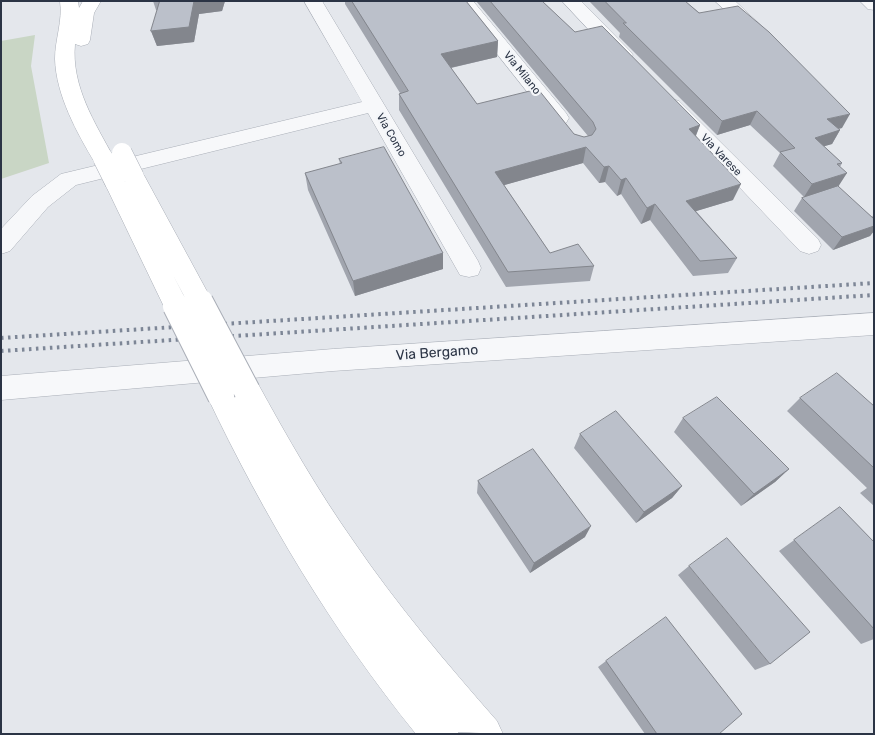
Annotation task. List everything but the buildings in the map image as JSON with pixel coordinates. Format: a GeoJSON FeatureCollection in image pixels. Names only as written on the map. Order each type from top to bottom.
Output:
{"type":"FeatureCollection","features":[{"type":"Feature","properties":{"kind":"main road"},"geometry":{"type":"LineString","coordinates":[[69,1],[65,41],[68,78],[74,97],[113,149],[124,180],[234,394],[266,480],[307,552],[360,631],[440,734]]}},
{"type":"Feature","properties":{"kind":"main road"},"geometry":{"type":"LineString","coordinates":[[92,1],[85,13],[81,34],[81,52],[84,71],[94,100]]}},
{"type":"Feature","properties":{"kind":"main road"},"geometry":{"type":"LineString","coordinates":[[234,394],[293,476],[364,584],[418,657],[484,734]]}},
{"type":"Feature","properties":{"kind":"street","name":"Via Como"},"geometry":{"type":"LineString","coordinates":[[313,1],[469,268]]}},
{"type":"Feature","properties":{"kind":"street","name":"Via Milano"},"geometry":{"type":"LineString","coordinates":[[464,1],[568,129]]}},
{"type":"Feature","properties":{"kind":"street"},"geometry":{"type":"LineString","coordinates":[[571,1],[639,71]]}},
{"type":"Feature","properties":{"kind":"street"},"geometry":{"type":"LineString","coordinates":[[724,1],[774,45]]}},
{"type":"Feature","properties":{"kind":"street"},"geometry":{"type":"LineString","coordinates":[[869,1],[874,5]]}},
{"type":"Feature","properties":{"kind":"street","name":"Via Varese"},"geometry":{"type":"LineString","coordinates":[[659,92],[809,245]]}},
{"type":"Feature","properties":{"kind":"street"},"geometry":{"type":"LineString","coordinates":[[1,245],[35,205],[48,193],[69,179],[374,105]]}},
{"type":"Feature","properties":{"kind":"street","name":"Via Bergamo"},"geometry":{"type":"LineString","coordinates":[[1,388],[333,360],[874,324]]}},
{"type":"Feature","properties":{"kind":"green space"},"geometry":{"type":"Polygon","coordinates":[[[35,35],[31,66],[49,163],[1,179],[1,41],[35,35]]]}},
{"type":"Feature","properties":{"kind":"railway"},"geometry":{"type":"LineString","coordinates":[[1,338],[874,283]]}},
{"type":"Feature","properties":{"kind":"railway"},"geometry":{"type":"LineString","coordinates":[[1,351],[874,295]]}}]}
